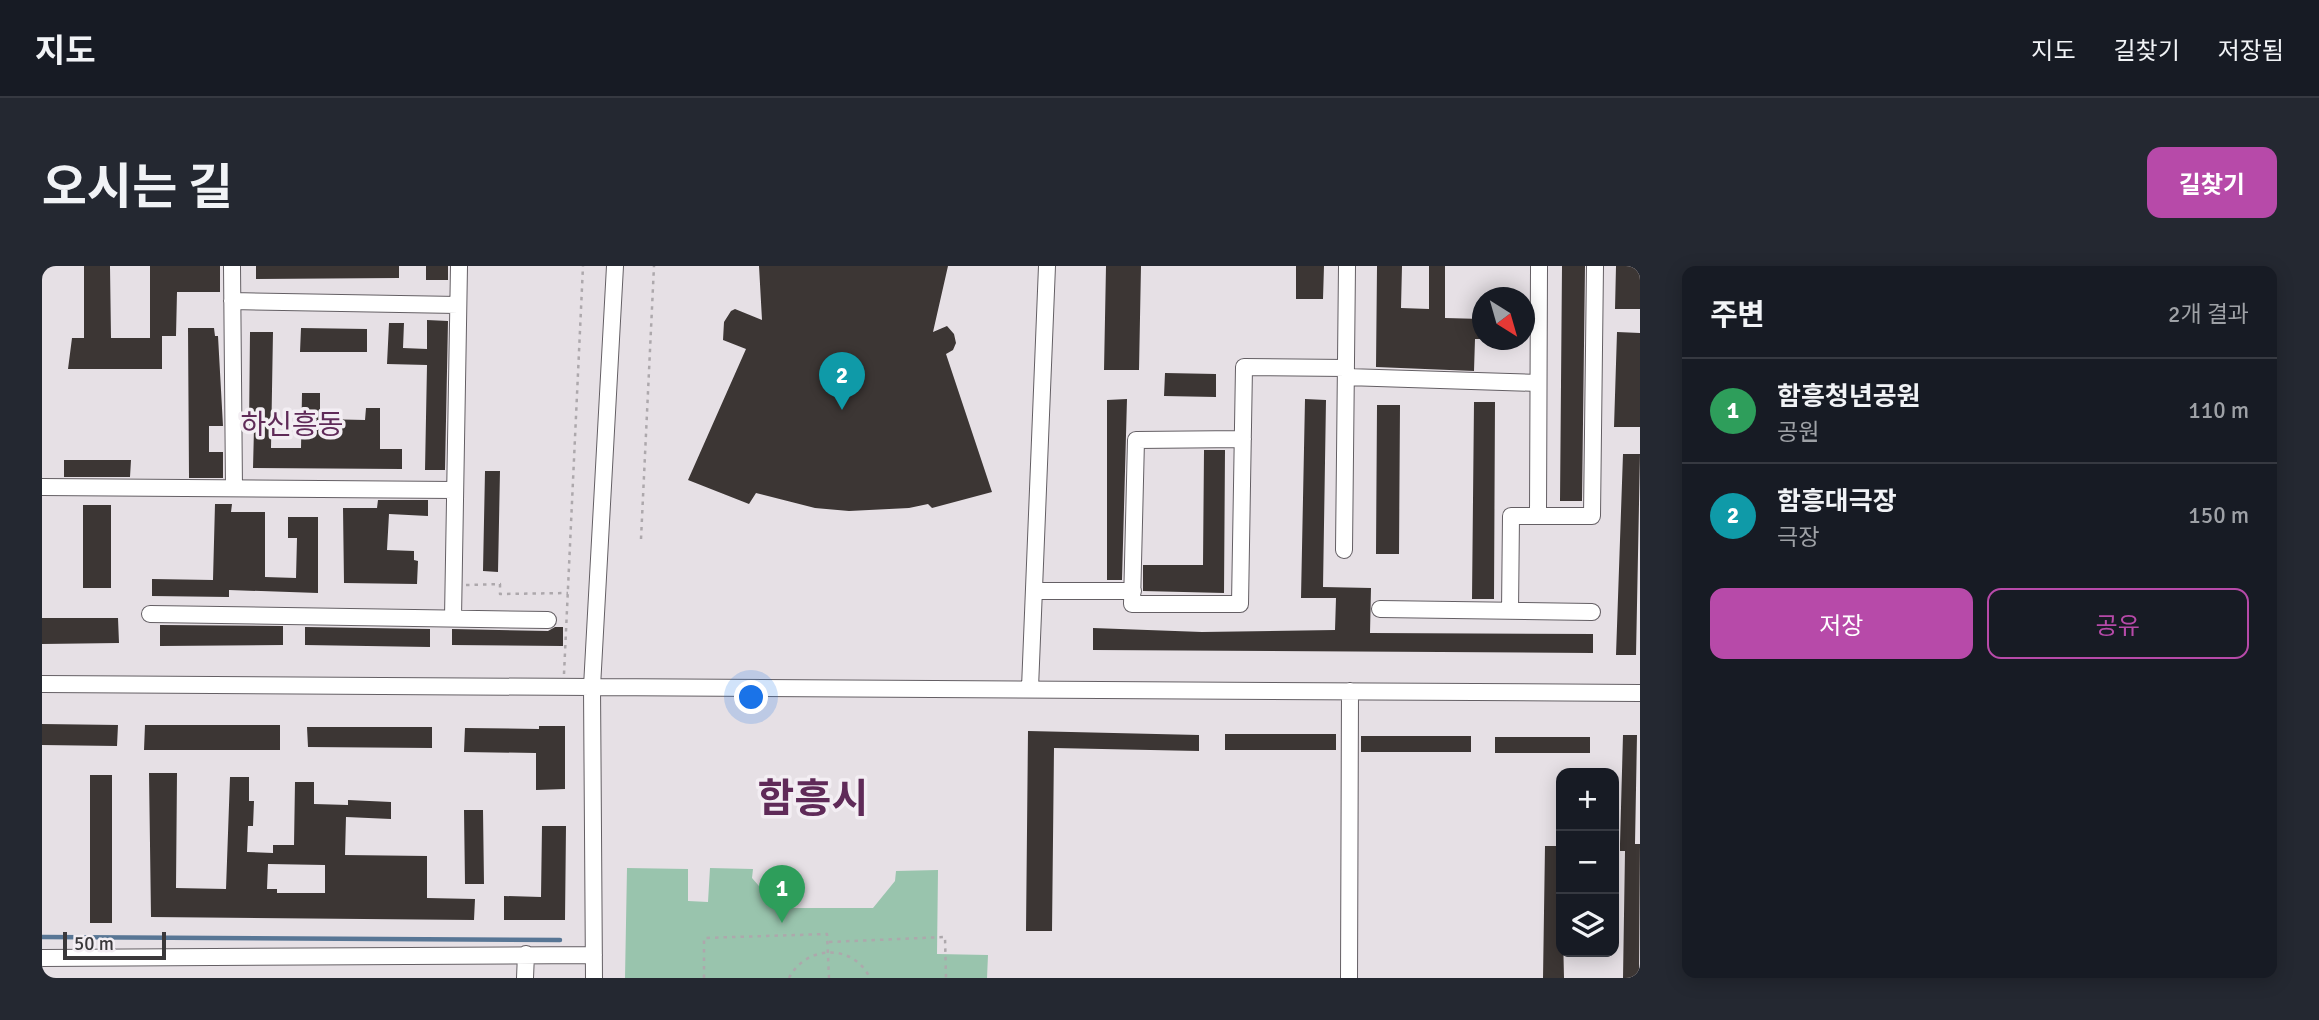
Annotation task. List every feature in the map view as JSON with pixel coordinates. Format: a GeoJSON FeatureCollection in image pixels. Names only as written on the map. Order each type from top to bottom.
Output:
{"type":"FeatureCollection","features":[{"type":"Feature","properties":{"kind":"street"},"geometry":{"type":"LineString","coordinates":[[232,266],[234,488]]}},
{"type":"Feature","properties":{"kind":"street"},"geometry":{"type":"LineString","coordinates":[[453,618],[459,266]]}},
{"type":"Feature","properties":{"kind":"street"},"geometry":{"type":"LineString","coordinates":[[594,978],[592,687],[615,266]]}},
{"type":"Feature","properties":{"kind":"street"},"geometry":{"type":"LineString","coordinates":[[1030,688],[1047,266]]}},
{"type":"Feature","properties":{"kind":"street"},"geometry":{"type":"LineString","coordinates":[[1344,550],[1347,266]]}},
{"type":"Feature","properties":{"kind":"street"},"geometry":{"type":"LineString","coordinates":[[1538,516],[1539,266]]}},
{"type":"Feature","properties":{"kind":"street"},"geometry":{"type":"LineString","coordinates":[[1510,611],[1511,516],[1592,516],[1595,266]]}},
{"type":"Feature","properties":{"kind":"street"},"geometry":{"type":"LineString","coordinates":[[232,301],[458,305]]}},
{"type":"Feature","properties":{"kind":"street"},"geometry":{"type":"LineString","coordinates":[[1242,439],[1136,440],[1132,604],[1240,604],[1244,367],[1538,383]]}},
{"type":"Feature","properties":{"kind":"street"},"geometry":{"type":"LineString","coordinates":[[42,487],[455,490]]}},
{"type":"Feature","properties":{"kind":"street"},"geometry":{"type":"LineString","coordinates":[[1035,591],[1133,591]]}},
{"type":"Feature","properties":{"kind":"street"},"geometry":{"type":"LineString","coordinates":[[1380,609],[1592,612]]}},
{"type":"Feature","properties":{"kind":"street"},"geometry":{"type":"LineString","coordinates":[[150,614],[548,620]]}},
{"type":"Feature","properties":{"kind":"street"},"geometry":{"type":"LineString","coordinates":[[42,684],[1640,693]]}},
{"type":"Feature","properties":{"kind":"street"},"geometry":{"type":"LineString","coordinates":[[1349,978],[1350,691]]}},
{"type":"Feature","properties":{"kind":"street"},"geometry":{"type":"LineString","coordinates":[[42,958],[526,954],[594,956]]}},
{"type":"Feature","properties":{"kind":"street"},"geometry":{"type":"LineString","coordinates":[[525,978],[526,954]]}},
{"type":"Feature","properties":{"kind":"path"},"geometry":{"type":"LineString","coordinates":[[563,688],[583,266]]}},
{"type":"Feature","properties":{"kind":"path"},"geometry":{"type":"LineString","coordinates":[[641,539],[654,266]]}},
{"type":"Feature","properties":{"kind":"path"},"geometry":{"type":"LineString","coordinates":[[453,585],[500,584],[500,594],[568,593]]}},
{"type":"Feature","properties":{"kind":"path"},"geometry":{"type":"LineString","coordinates":[[704,978],[704,938],[827,934],[829,978]]}},
{"type":"Feature","properties":{"kind":"path"},"geometry":{"type":"LineString","coordinates":[[828,943],[945,937],[946,978]]}},
{"type":"Feature","properties":{"kind":"path"},"geometry":{"type":"LineString","coordinates":[[789,978],[802,961],[828,952],[855,959],[870,978]]}},
{"type":"Feature","properties":{"kind":"green space"},"geometry":{"type":"Polygon","coordinates":[[[627,868],[688,869],[688,901],[708,902],[710,868],[753,869],[752,878],[778,908],[873,908],[895,881],[896,871],[938,870],[937,954],[988,955],[987,978],[625,978],[627,868]]]}},
{"type":"Feature","properties":{"kind":"building"},"geometry":{"type":"Polygon","coordinates":[[[84,266],[110,266],[111,338],[150,338],[150,266],[220,266],[220,292],[177,292],[176,336],[162,336],[162,369],[68,369],[72,338],[84,338],[84,266]]]}},
{"type":"Feature","properties":{"kind":"building"},"geometry":{"type":"Polygon","coordinates":[[[256,266],[399,266],[399,278],[256,279],[256,266]]]}},
{"type":"Feature","properties":{"kind":"building"},"geometry":{"type":"Polygon","coordinates":[[[426,266],[448,266],[448,280],[426,280],[426,266]]]}},
{"type":"Feature","properties":{"kind":"building"},"geometry":{"type":"Polygon","coordinates":[[[759,266],[948,266],[933,332],[947,326],[954,334],[956,343],[953,350],[946,354],[992,492],[932,508],[928,504],[909,508],[849,511],[815,508],[756,493],[749,504],[688,480],[746,349],[723,340],[724,322],[735,309],[762,320],[759,266]]]}},
{"type":"Feature","properties":{"kind":"building"},"geometry":{"type":"Polygon","coordinates":[[[1106,266],[1141,266],[1139,370],[1104,370],[1106,266]]]}},
{"type":"Feature","properties":{"kind":"building"},"geometry":{"type":"Polygon","coordinates":[[[1296,266],[1324,266],[1323,299],[1296,299],[1296,266]]]}},
{"type":"Feature","properties":{"kind":"building"},"geometry":{"type":"Polygon","coordinates":[[[1377,266],[1402,266],[1401,308],[1429,309],[1429,266],[1445,266],[1445,318],[1472,319],[1474,371],[1376,367],[1377,266]]]}},
{"type":"Feature","properties":{"kind":"building"},"geometry":{"type":"Polygon","coordinates":[[[1562,266],[1585,266],[1582,501],[1560,501],[1562,266]]]}},
{"type":"Feature","properties":{"kind":"building"},"geometry":{"type":"Polygon","coordinates":[[[1616,266],[1640,266],[1640,309],[1615,309],[1616,266]]]}},
{"type":"Feature","properties":{"kind":"building"},"geometry":{"type":"Polygon","coordinates":[[[427,320],[448,321],[445,470],[425,470],[427,365],[387,364],[389,323],[404,323],[403,348],[427,349],[427,320]]]}},
{"type":"Feature","properties":{"kind":"building"},"geometry":{"type":"Polygon","coordinates":[[[188,328],[214,328],[215,336],[218,336],[223,426],[209,426],[209,452],[223,452],[223,478],[189,478],[188,328]]]}},
{"type":"Feature","properties":{"kind":"building"},"geometry":{"type":"Polygon","coordinates":[[[301,328],[367,329],[367,352],[300,352],[301,328]]]}},
{"type":"Feature","properties":{"kind":"building"},"geometry":{"type":"Polygon","coordinates":[[[250,332],[273,332],[271,448],[301,448],[302,393],[320,393],[320,419],[365,420],[366,408],[380,408],[380,449],[402,449],[402,469],[253,468],[254,428],[249,428],[250,332]]]}},
{"type":"Feature","properties":{"kind":"building"},"geometry":{"type":"Polygon","coordinates":[[[1617,332],[1640,333],[1640,427],[1614,427],[1617,332]]]}},
{"type":"Feature","properties":{"kind":"building"},"geometry":{"type":"Polygon","coordinates":[[[1165,373],[1216,374],[1216,397],[1164,396],[1165,373]]]}},
{"type":"Feature","properties":{"kind":"building"},"geometry":{"type":"Polygon","coordinates":[[[1127,399],[1122,580],[1107,580],[1107,400],[1127,399]]]}},
{"type":"Feature","properties":{"kind":"building"},"geometry":{"type":"Polygon","coordinates":[[[1305,399],[1326,400],[1323,587],[1371,588],[1370,633],[1593,634],[1593,653],[1093,650],[1093,628],[1202,632],[1335,630],[1336,598],[1301,598],[1305,399]]]}},
{"type":"Feature","properties":{"kind":"building"},"geometry":{"type":"Polygon","coordinates":[[[1474,402],[1495,402],[1494,599],[1472,599],[1474,402]]]}},
{"type":"Feature","properties":{"kind":"building"},"geometry":{"type":"Polygon","coordinates":[[[1377,405],[1400,405],[1399,554],[1376,554],[1377,405]]]}},
{"type":"Feature","properties":{"kind":"building"},"geometry":{"type":"Polygon","coordinates":[[[1204,450],[1225,450],[1224,593],[1143,591],[1143,565],[1203,565],[1204,450]]]}},
{"type":"Feature","properties":{"kind":"building"},"geometry":{"type":"Polygon","coordinates":[[[1623,454],[1640,454],[1636,655],[1616,655],[1623,454]]]}},
{"type":"Feature","properties":{"kind":"building"},"geometry":{"type":"Polygon","coordinates":[[[64,460],[131,460],[130,477],[64,477],[64,460]]]}},
{"type":"Feature","properties":{"kind":"building"},"geometry":{"type":"Polygon","coordinates":[[[485,471],[500,471],[498,572],[483,571],[485,471]]]}},
{"type":"Feature","properties":{"kind":"building"},"geometry":{"type":"Polygon","coordinates":[[[378,500],[428,500],[428,516],[389,514],[387,550],[414,551],[414,560],[418,561],[417,584],[344,583],[343,508],[377,508],[378,500]]]}},
{"type":"Feature","properties":{"kind":"building"},"geometry":{"type":"Polygon","coordinates":[[[215,504],[232,504],[231,512],[265,512],[265,577],[296,578],[297,538],[288,538],[288,517],[318,517],[318,593],[229,590],[229,597],[152,596],[152,579],[213,580],[215,504]]]}},
{"type":"Feature","properties":{"kind":"building"},"geometry":{"type":"Polygon","coordinates":[[[83,505],[111,505],[111,588],[83,588],[83,505]]]}},
{"type":"Feature","properties":{"kind":"building"},"geometry":{"type":"Polygon","coordinates":[[[42,618],[118,618],[119,643],[42,644],[42,618]]]}},
{"type":"Feature","properties":{"kind":"building"},"geometry":{"type":"Polygon","coordinates":[[[160,625],[283,626],[283,645],[160,646],[160,625]]]}},
{"type":"Feature","properties":{"kind":"building"},"geometry":{"type":"Polygon","coordinates":[[[305,627],[430,629],[430,647],[305,645],[305,627]]]}},
{"type":"Feature","properties":{"kind":"building"},"geometry":{"type":"Polygon","coordinates":[[[563,627],[563,646],[452,645],[452,629],[548,631],[563,627]]]}},
{"type":"Feature","properties":{"kind":"building"},"geometry":{"type":"Polygon","coordinates":[[[42,724],[118,725],[117,746],[42,745],[42,724]]]}},
{"type":"Feature","properties":{"kind":"building"},"geometry":{"type":"Polygon","coordinates":[[[145,725],[280,725],[280,750],[144,750],[145,725]]]}},
{"type":"Feature","properties":{"kind":"building"},"geometry":{"type":"Polygon","coordinates":[[[539,726],[565,726],[565,789],[536,790],[536,753],[464,752],[465,728],[539,729],[539,726]]]}},
{"type":"Feature","properties":{"kind":"building"},"geometry":{"type":"Polygon","coordinates":[[[307,727],[432,727],[432,748],[308,747],[307,727]]]}},
{"type":"Feature","properties":{"kind":"building"},"geometry":{"type":"Polygon","coordinates":[[[1028,731],[1199,735],[1199,751],[1054,748],[1052,931],[1026,931],[1028,731]]]}},
{"type":"Feature","properties":{"kind":"building"},"geometry":{"type":"Polygon","coordinates":[[[1225,734],[1336,734],[1336,750],[1225,750],[1225,734]]]}},
{"type":"Feature","properties":{"kind":"building"},"geometry":{"type":"Polygon","coordinates":[[[1623,735],[1637,735],[1635,844],[1640,844],[1639,978],[1623,978],[1625,851],[1620,851],[1620,844],[1623,735]]]}},
{"type":"Feature","properties":{"kind":"building"},"geometry":{"type":"Polygon","coordinates":[[[1361,736],[1471,736],[1471,752],[1361,752],[1361,736]]]}},
{"type":"Feature","properties":{"kind":"building"},"geometry":{"type":"Polygon","coordinates":[[[1495,737],[1590,737],[1590,753],[1495,753],[1495,737]]]}},
{"type":"Feature","properties":{"kind":"building"},"geometry":{"type":"Polygon","coordinates":[[[149,773],[177,773],[176,888],[226,889],[230,777],[249,777],[249,801],[254,801],[253,826],[248,826],[247,852],[273,853],[273,845],[294,845],[295,782],[314,782],[314,804],[348,805],[348,800],[391,802],[391,819],[346,817],[345,855],[427,856],[427,898],[475,899],[474,920],[151,917],[149,773]],[[268,864],[267,889],[277,889],[277,893],[325,893],[325,865],[268,864]]]}},
{"type":"Feature","properties":{"kind":"building"},"geometry":{"type":"Polygon","coordinates":[[[90,775],[112,775],[112,923],[90,923],[90,775]]]}},
{"type":"Feature","properties":{"kind":"building"},"geometry":{"type":"Polygon","coordinates":[[[464,810],[483,810],[484,884],[465,884],[464,810]]]}},
{"type":"Feature","properties":{"kind":"building"},"geometry":{"type":"Polygon","coordinates":[[[542,826],[566,826],[565,920],[504,920],[504,896],[541,897],[542,826]]]}},
{"type":"Feature","properties":{"kind":"building"},"geometry":{"type":"Polygon","coordinates":[[[1545,846],[1556,846],[1556,957],[1564,957],[1564,978],[1543,978],[1545,846]]]}},
{"type":"Feature","properties":{"kind":"waterway"},"geometry":{"type":"LineString","coordinates":[[42,937],[560,940]]}},
{"type":"Feature","properties":{"kind":"place","name":"함흥대극장"},"geometry":{"type":"Point","coordinates":[842,410]}},
{"type":"Feature","properties":{"kind":"place","name":"함흥청년공원"},"geometry":{"type":"Point","coordinates":[782,923]}},
{"type":"Feature","properties":{"kind":"district","name":"하신흥동"},"geometry":{"type":"Point","coordinates":[292,425]}},
{"type":"Feature","properties":{"kind":"district","name":"함흥시"},"geometry":{"type":"Point","coordinates":[813,799]}}]}
